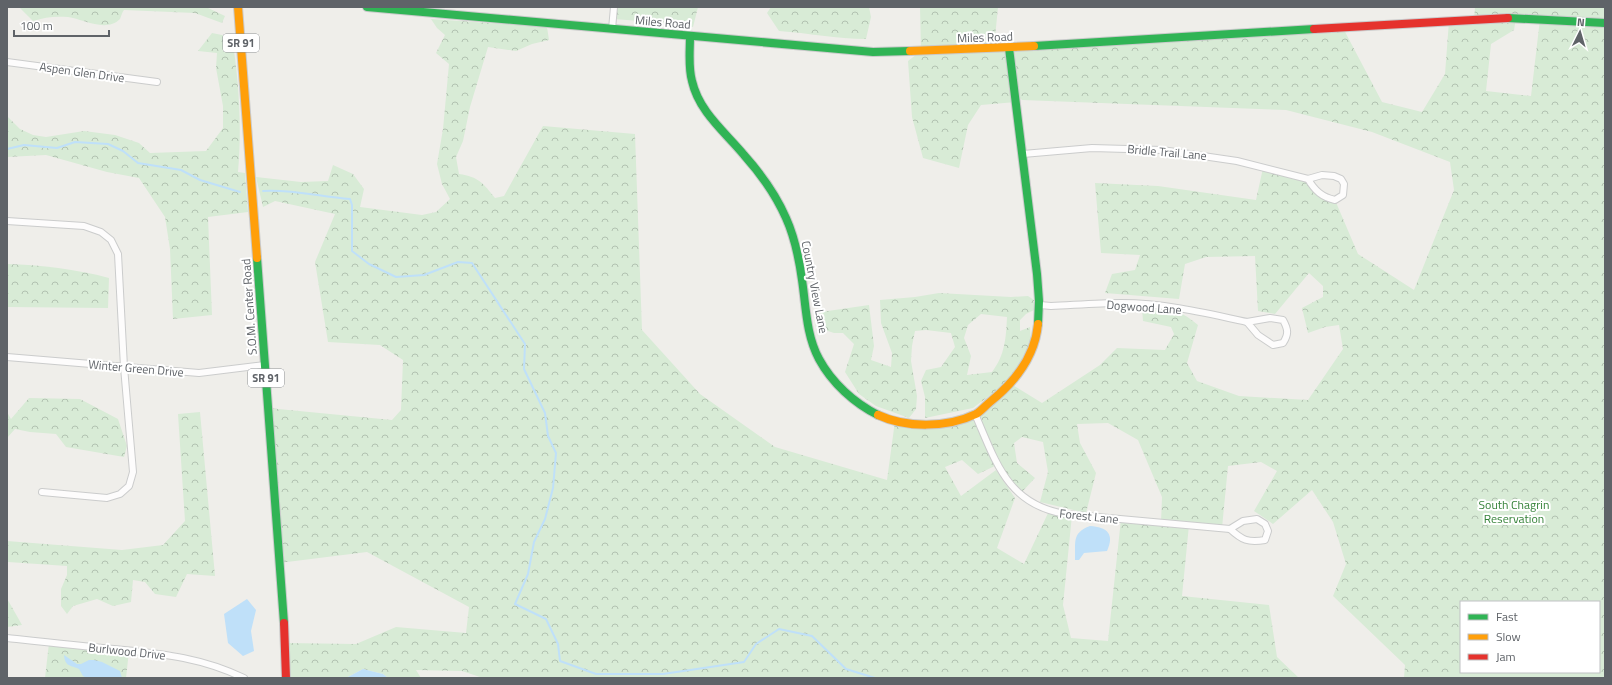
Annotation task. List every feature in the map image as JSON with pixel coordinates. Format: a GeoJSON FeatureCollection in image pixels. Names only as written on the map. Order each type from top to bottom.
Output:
{"type":"FeatureCollection","features":[{"type":"Feature","properties":{"kind":"main road","name":"S.O.M. Center Road"},"geometry":{"type":"LineString","coordinates":[[238,7],[265,365],[286,678]]}},
{"type":"Feature","properties":{"kind":"main road","name":"Miles Road"},"geometry":{"type":"LineString","coordinates":[[367,7],[872,52],[1008,48],[1496,18],[1524,18],[1605,23]]}},
{"type":"Feature","properties":{"kind":"main road","name":"Country View Lane"},"geometry":{"type":"LineString","coordinates":[[690,36],[690,70],[693,85],[701,105],[753,164],[774,193],[784,212],[799,259],[807,319],[814,346],[824,368],[837,385],[852,399],[888,419],[909,425],[932,424],[975,414],[994,400],[1011,384],[1026,363],[1035,341],[1040,305],[1023,154],[1008,48]]}},
{"type":"Feature","properties":{"kind":"street"},"geometry":{"type":"LineString","coordinates":[[612,29],[614,7]]}},
{"type":"Feature","properties":{"kind":"street","name":"Aspen Glen Drive"},"geometry":{"type":"LineString","coordinates":[[7,62],[157,82]]}},
{"type":"Feature","properties":{"kind":"street","name":"Bridle Trail Lane"},"geometry":{"type":"LineString","coordinates":[[1023,154],[1092,148],[1162,150],[1237,161],[1308,179],[1322,175],[1334,176],[1341,179],[1344,184],[1343,195],[1335,200],[1327,198],[1319,194],[1308,179]]}},
{"type":"Feature","properties":{"kind":"street"},"geometry":{"type":"LineString","coordinates":[[7,221],[84,226],[101,232],[111,240],[118,254],[124,367],[133,472],[129,486],[120,494],[107,498],[42,492]]}},
{"type":"Feature","properties":{"kind":"street","name":"Dogwood Lane"},"geometry":{"type":"LineString","coordinates":[[1040,305],[1051,306],[1121,303],[1165,306],[1199,311],[1247,322],[1270,318],[1282,320],[1288,328],[1288,336],[1283,343],[1273,345],[1258,335],[1247,322]]}},
{"type":"Feature","properties":{"kind":"street","name":"Winter Green Drive"},"geometry":{"type":"LineString","coordinates":[[7,356],[199,373],[265,365]]}},
{"type":"Feature","properties":{"kind":"street","name":"Forest Lane"},"geometry":{"type":"LineString","coordinates":[[975,414],[1000,471],[1020,494],[1033,504],[1049,511],[1065,514],[1230,529],[1243,521],[1257,519],[1265,524],[1268,531],[1264,540],[1256,542],[1241,539],[1230,529]]}},
{"type":"Feature","properties":{"kind":"street","name":"Burlwood Drive"},"geometry":{"type":"LineString","coordinates":[[7,638],[177,656],[213,665],[244,678]]}},
{"type":"Feature","properties":{"kind":"green space"},"geometry":{"type":"Polygon","coordinates":[[[19,7],[206,7],[225,16],[222,23],[195,13],[124,10],[120,19],[114,23],[101,25],[68,17],[50,17],[33,21],[19,7]]]}},
{"type":"Feature","properties":{"kind":"green space"},"geometry":{"type":"Polygon","coordinates":[[[614,7],[698,7],[693,27],[668,23],[613,19],[614,7]]]}},
{"type":"Feature","properties":{"kind":"green space"},"geometry":{"type":"Polygon","coordinates":[[[771,7],[869,7],[871,17],[866,39],[833,37],[779,31],[767,13],[771,7]]]}},
{"type":"Feature","properties":{"kind":"green space","name":"South Chagrin Reservation"},"geometry":{"type":"Polygon","coordinates":[[[920,7],[998,7],[994,48],[1343,28],[1382,102],[1422,112],[1445,74],[1449,21],[1474,20],[1475,7],[1605,7],[1605,678],[1404,678],[1405,665],[1333,596],[1346,564],[1333,522],[1312,490],[1273,524],[1254,511],[1277,471],[1261,462],[1228,466],[1222,528],[1189,525],[1182,596],[1269,605],[1277,657],[1299,678],[483,678],[462,671],[416,670],[421,678],[388,678],[383,674],[363,669],[346,678],[286,678],[285,643],[356,644],[396,627],[466,633],[469,607],[367,552],[279,563],[268,408],[392,420],[401,410],[403,360],[380,345],[328,342],[315,262],[335,214],[275,201],[263,207],[256,177],[301,182],[328,181],[333,165],[353,174],[364,189],[360,207],[422,215],[436,212],[450,199],[442,184],[437,164],[443,129],[449,64],[436,53],[445,35],[437,28],[431,19],[547,27],[549,40],[532,44],[516,51],[488,47],[470,107],[463,141],[456,157],[459,174],[476,179],[487,188],[495,198],[504,196],[543,126],[635,134],[642,330],[700,394],[775,447],[887,480],[895,421],[909,425],[975,414],[1011,384],[1042,403],[1100,365],[1117,348],[1165,350],[1174,334],[1171,327],[1143,321],[1142,308],[1172,310],[1191,319],[1198,325],[1187,363],[1197,381],[1239,396],[1308,400],[1343,349],[1339,325],[1325,327],[1308,333],[1302,308],[1323,297],[1323,286],[1309,273],[1275,314],[1258,311],[1255,256],[1206,257],[1185,264],[1179,299],[1105,293],[1112,274],[1135,270],[1140,255],[1101,253],[1095,183],[1158,186],[1256,200],[1263,168],[1308,179],[1313,187],[1335,200],[1358,254],[1414,290],[1454,190],[1450,162],[1372,132],[1286,110],[1022,100],[1015,93],[1016,102],[981,105],[968,125],[959,168],[923,158],[912,117],[908,61],[921,51],[920,7]],[[1516,18],[1514,30],[1491,44],[1486,91],[1531,96],[1540,19],[1516,18]],[[1108,423],[1077,424],[1080,443],[1096,473],[1086,513],[1040,502],[1048,472],[1043,442],[1022,437],[1014,443],[1017,463],[1035,478],[1020,494],[997,465],[978,474],[962,460],[945,467],[961,496],[996,470],[1015,498],[997,548],[1024,564],[1049,511],[1072,515],[1063,605],[1071,638],[1108,641],[1121,519],[1161,522],[1162,497],[1138,440],[1108,423]]]}},
{"type":"Feature","properties":{"kind":"green space"},"geometry":{"type":"Polygon","coordinates":[[[212,33],[232,37],[239,104],[240,138],[238,172],[245,173],[248,212],[208,217],[212,315],[173,319],[170,249],[165,217],[139,178],[107,172],[46,155],[7,157],[7,116],[20,129],[33,135],[46,137],[84,131],[115,135],[139,143],[150,153],[206,151],[223,128],[223,106],[216,68],[217,53],[198,51],[212,33]]]}},
{"type":"Feature","properties":{"kind":"green space"},"geometry":{"type":"Polygon","coordinates":[[[7,264],[58,268],[109,278],[108,308],[7,307],[7,264]]]}},
{"type":"Feature","properties":{"kind":"green space"},"geometry":{"type":"Polygon","coordinates":[[[939,293],[1011,297],[1028,296],[1034,300],[1036,309],[1026,314],[1020,320],[1020,331],[1030,327],[1031,343],[1010,380],[973,408],[925,418],[925,397],[921,381],[926,370],[941,367],[955,347],[951,333],[926,330],[915,331],[911,361],[917,396],[916,409],[909,418],[876,406],[859,394],[845,372],[854,344],[843,333],[834,333],[816,327],[814,313],[869,305],[874,346],[871,360],[891,367],[892,353],[881,323],[880,300],[939,293]],[[981,314],[968,325],[964,338],[971,356],[967,375],[992,372],[1002,353],[1007,317],[981,314]]]}},
{"type":"Feature","properties":{"kind":"green space"},"geometry":{"type":"Polygon","coordinates":[[[29,398],[80,399],[118,419],[127,446],[124,457],[66,447],[56,434],[15,429],[7,438],[7,412],[11,419],[29,398]]]}},
{"type":"Feature","properties":{"kind":"green space"},"geometry":{"type":"Polygon","coordinates":[[[200,412],[215,576],[187,574],[176,597],[155,594],[145,582],[133,580],[131,602],[113,606],[97,599],[73,606],[67,614],[61,606],[61,589],[67,575],[67,566],[8,562],[7,564],[7,541],[122,550],[163,545],[185,521],[178,414],[200,412]]]}},
{"type":"Feature","properties":{"kind":"green space"},"geometry":{"type":"Polygon","coordinates":[[[7,599],[9,602],[22,625],[7,627],[7,599]]]}},
{"type":"Feature","properties":{"kind":"green space"},"geometry":{"type":"Polygon","coordinates":[[[49,643],[129,651],[126,678],[45,678],[49,643]]]}},
{"type":"Feature","properties":{"kind":"water"},"geometry":{"type":"Polygon","coordinates":[[[1090,526],[1101,528],[1108,532],[1110,540],[1107,551],[1084,553],[1079,560],[1075,560],[1075,544],[1077,535],[1090,526]]]}},
{"type":"Feature","properties":{"kind":"water"},"geometry":{"type":"Polygon","coordinates":[[[247,599],[256,610],[251,631],[254,651],[243,656],[228,643],[224,614],[247,599]]]}},
{"type":"Feature","properties":{"kind":"water"},"geometry":{"type":"Polygon","coordinates":[[[64,655],[77,664],[81,664],[89,660],[102,662],[120,671],[122,678],[87,678],[83,676],[79,669],[67,664],[64,655]]]}},
{"type":"Feature","properties":{"kind":"water"},"geometry":{"type":"Polygon","coordinates":[[[363,669],[383,674],[388,678],[346,678],[363,669]]]}},
{"type":"Feature","properties":{"kind":"waterway"},"geometry":{"type":"LineString","coordinates":[[7,149],[24,145],[57,148],[75,142],[108,144],[123,151],[138,163],[181,170],[200,180],[240,192]]}},
{"type":"Feature","properties":{"kind":"waterway"},"geometry":{"type":"LineString","coordinates":[[263,191],[296,192],[350,199],[352,205],[352,251],[369,264],[396,277],[424,275],[458,262],[472,263],[525,344],[524,369],[545,413],[548,436],[556,453],[553,488],[545,519],[534,542],[528,574],[515,604],[546,619],[558,644],[560,661],[596,674],[663,674],[744,662],[756,644],[779,629],[812,636],[846,669],[875,678]]}},
{"type":"Feature","properties":{"kind":"traffic: fast"},"geometry":{"type":"LineString","coordinates":[[367,7],[873,52],[910,51]]}},
{"type":"Feature","properties":{"kind":"traffic: fast"},"geometry":{"type":"LineString","coordinates":[[1508,18],[1605,23]]}},
{"type":"Feature","properties":{"kind":"traffic: fast"},"geometry":{"type":"LineString","coordinates":[[1034,46],[1314,29]]}},
{"type":"Feature","properties":{"kind":"traffic: fast"},"geometry":{"type":"LineString","coordinates":[[690,36],[691,76],[695,92],[700,102],[714,121],[762,177],[778,201],[789,226],[800,264],[811,340],[819,359],[830,376],[844,392],[860,405],[878,415]]}},
{"type":"Feature","properties":{"kind":"traffic: fast"},"geometry":{"type":"LineString","coordinates":[[1009,48],[1037,274],[1039,301],[1038,324]]}},
{"type":"Feature","properties":{"kind":"traffic: fast"},"geometry":{"type":"LineString","coordinates":[[257,258],[284,623]]}},
{"type":"Feature","properties":{"kind":"traffic: slow"},"geometry":{"type":"LineString","coordinates":[[238,7],[257,258]]}},
{"type":"Feature","properties":{"kind":"traffic: slow"},"geometry":{"type":"LineString","coordinates":[[910,51],[1034,46]]}},
{"type":"Feature","properties":{"kind":"traffic: slow"},"geometry":{"type":"LineString","coordinates":[[878,415],[901,422],[927,425],[952,422],[965,419],[976,414],[1008,386],[1022,368],[1033,347],[1038,324]]}},
{"type":"Feature","properties":{"kind":"traffic: jam"},"geometry":{"type":"LineString","coordinates":[[1314,29],[1508,18]]}},
{"type":"Feature","properties":{"kind":"traffic: jam"},"geometry":{"type":"LineString","coordinates":[[284,623],[286,678]]}}]}
